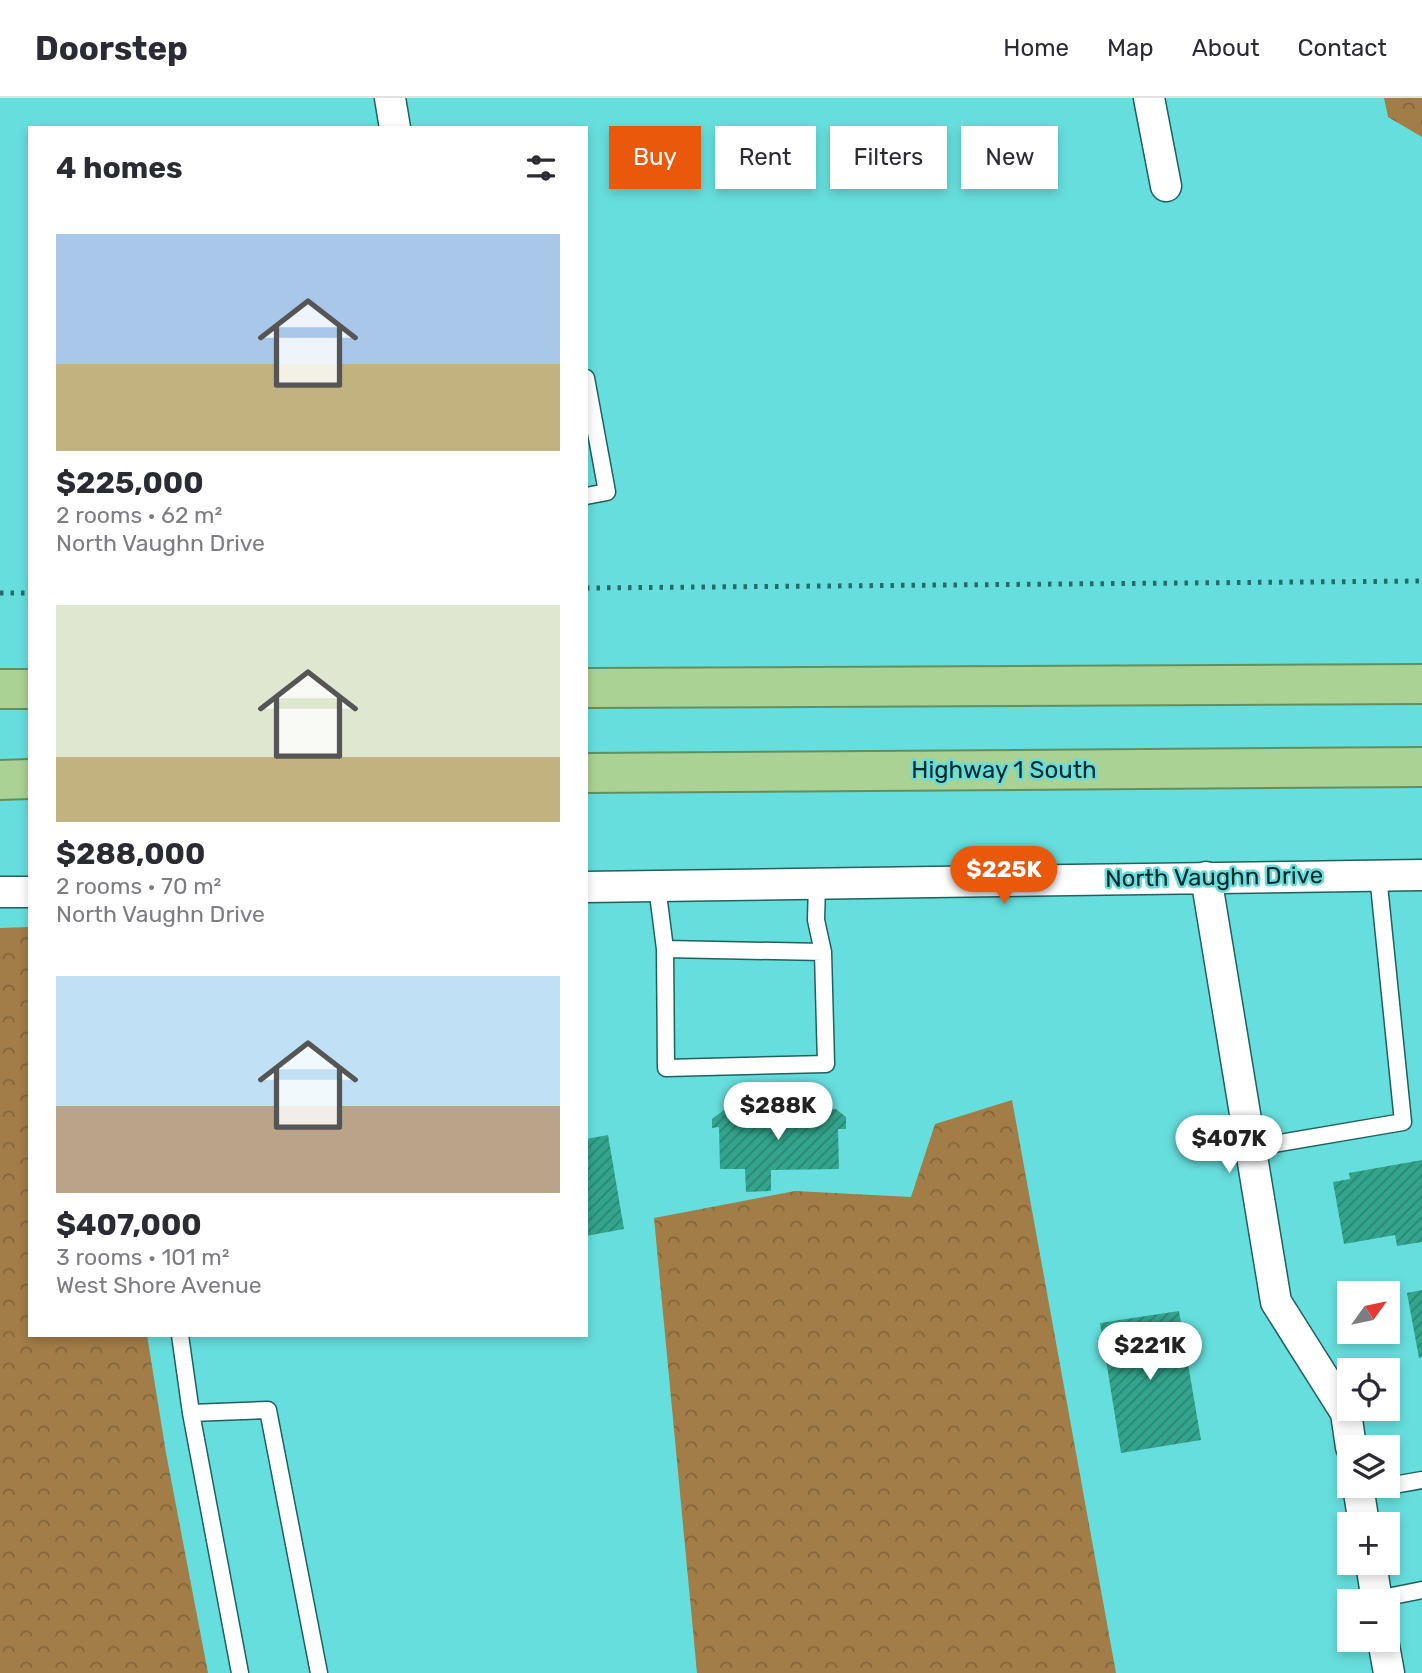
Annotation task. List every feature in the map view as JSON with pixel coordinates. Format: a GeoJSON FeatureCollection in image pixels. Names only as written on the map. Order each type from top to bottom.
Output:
{"type":"FeatureCollection","features":[{"type":"Feature","properties":{"kind":"highway"},"geometry":{"type":"LineString","coordinates":[[588,688],[1422,684]]}},
{"type":"Feature","properties":{"kind":"highway"},"geometry":{"type":"LineString","coordinates":[[0,689],[28,689]]}},
{"type":"Feature","properties":{"kind":"highway","name":"Highway 1 South"},"geometry":{"type":"LineString","coordinates":[[588,773],[1422,767]]}},
{"type":"Feature","properties":{"kind":"highway"},"geometry":{"type":"LineString","coordinates":[[0,780],[28,779]]}},
{"type":"Feature","properties":{"kind":"street"},"geometry":{"type":"LineString","coordinates":[[390,98],[394,126]]}},
{"type":"Feature","properties":{"kind":"street"},"geometry":{"type":"LineString","coordinates":[[1149,98],[1166,186]]}},
{"type":"Feature","properties":{"kind":"street","name":"North Vaughn Drive"},"geometry":{"type":"LineString","coordinates":[[588,887],[1422,875]]}},
{"type":"Feature","properties":{"kind":"street"},"geometry":{"type":"LineString","coordinates":[[1206,877],[1276,1301],[1346,1413],[1350,1435]]}},
{"type":"Feature","properties":{"kind":"street"},"geometry":{"type":"LineString","coordinates":[[0,892],[28,892]]}},
{"type":"Feature","properties":{"kind":"street"},"geometry":{"type":"LineString","coordinates":[[1385,1652],[1389,1673]]}},
{"type":"Feature","properties":{"kind":"lane"},"geometry":{"type":"LineString","coordinates":[[588,389],[607,492],[588,496]]}},
{"type":"Feature","properties":{"kind":"lane"},"geometry":{"type":"LineString","coordinates":[[1251,1148],[1403,1122],[1378,875]]}},
{"type":"Feature","properties":{"kind":"lane"},"geometry":{"type":"LineString","coordinates":[[657,886],[665,949],[666,1069],[826,1064],[823,952],[816,919],[817,883]]}},
{"type":"Feature","properties":{"kind":"lane"},"geometry":{"type":"LineString","coordinates":[[665,949],[823,952]]}},
{"type":"Feature","properties":{"kind":"lane"},"geometry":{"type":"LineString","coordinates":[[180,1337],[191,1413],[240,1673]]}},
{"type":"Feature","properties":{"kind":"lane"},"geometry":{"type":"LineString","coordinates":[[191,1413],[268,1410],[319,1673]]}},
{"type":"Feature","properties":{"kind":"lane"},"geometry":{"type":"LineString","coordinates":[[1400,1483],[1422,1480]]}},
{"type":"Feature","properties":{"kind":"lane"},"geometry":{"type":"LineString","coordinates":[[1400,1595],[1422,1590]]}},
{"type":"Feature","properties":{"kind":"green space"},"geometry":{"type":"Polygon","coordinates":[[[1384,98],[1422,98],[1422,137],[1388,117],[1384,98]]]}},
{"type":"Feature","properties":{"kind":"green space"},"geometry":{"type":"Polygon","coordinates":[[[28,927],[28,1337],[147,1337],[166,1453],[208,1673],[0,1673],[0,928],[28,927]]]}},
{"type":"Feature","properties":{"kind":"green space"},"geometry":{"type":"Polygon","coordinates":[[[1012,1100],[1116,1673],[697,1673],[654,1218],[795,1191],[911,1197],[935,1124],[1012,1100]]]}},
{"type":"Feature","properties":{"kind":"building"},"geometry":{"type":"Polygon","coordinates":[[[836,1109],[846,1117],[846,1129],[838,1129],[839,1169],[771,1170],[771,1191],[746,1192],[745,1169],[720,1169],[719,1127],[712,1128],[712,1119],[724,1110],[836,1109]]]}},
{"type":"Feature","properties":{"kind":"building"},"geometry":{"type":"Polygon","coordinates":[[[608,1135],[624,1229],[588,1236],[588,1139],[608,1135]]]}},
{"type":"Feature","properties":{"kind":"building"},"geometry":{"type":"Polygon","coordinates":[[[1422,1160],[1422,1242],[1397,1246],[1395,1235],[1344,1244],[1333,1182],[1350,1179],[1349,1173],[1422,1160]]]}},
{"type":"Feature","properties":{"kind":"building"},"geometry":{"type":"Polygon","coordinates":[[[1422,1290],[1422,1357],[1419,1358],[1407,1293],[1422,1290]]]}},
{"type":"Feature","properties":{"kind":"building"},"geometry":{"type":"Polygon","coordinates":[[[1179,1311],[1201,1440],[1121,1453],[1100,1323],[1179,1311]]]}},
{"type":"Feature","properties":{"kind":"railway"},"geometry":{"type":"LineString","coordinates":[[588,588],[1422,581]]}},
{"type":"Feature","properties":{"kind":"railway"},"geometry":{"type":"LineString","coordinates":[[0,593],[28,593]]}}]}
